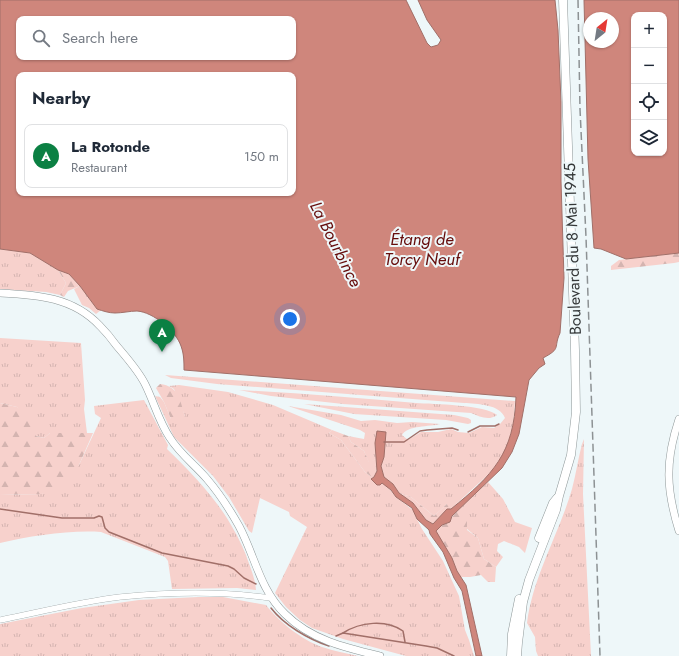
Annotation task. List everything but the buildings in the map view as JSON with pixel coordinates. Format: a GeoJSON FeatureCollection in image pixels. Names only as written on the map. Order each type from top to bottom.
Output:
{"type":"FeatureCollection","features":[{"type":"Feature","properties":{"kind":"main road","name":"Boulevard du 8 Mai 1945"},"geometry":{"type":"LineString","coordinates":[[517,656],[523,602],[532,573],[556,510],[571,454],[576,412],[563,0]]}},
{"type":"Feature","properties":{"kind":"main road","name":"Boulevard du 8 Mai 1945"},"geometry":{"type":"LineString","coordinates":[[511,656],[512,634],[521,591],[553,503],[559,496]]}},
{"type":"Feature","properties":{"kind":"street"},"geometry":{"type":"LineString","coordinates":[[0,293],[36,295],[65,302],[81,310],[100,326],[144,382],[171,440],[208,480],[226,506],[247,542],[260,578],[271,598],[285,615],[311,634],[321,639],[351,649],[380,656]]}},
{"type":"Feature","properties":{"kind":"street"},"geometry":{"type":"LineString","coordinates":[[679,419],[670,453],[668,475],[671,502],[679,531]]}},
{"type":"Feature","properties":{"kind":"street"},"geometry":{"type":"LineString","coordinates":[[0,620],[76,604],[119,598],[183,593],[216,593],[241,594],[271,598]]}},
{"type":"Feature","properties":{"kind":"green space"},"geometry":{"type":"Polygon","coordinates":[[[0,249],[30,253],[58,270],[66,283],[60,295],[46,292],[0,289],[0,249]]]}},
{"type":"Feature","properties":{"kind":"green space"},"geometry":{"type":"Polygon","coordinates":[[[679,253],[679,262],[611,270],[611,266],[619,260],[679,253]]]}},
{"type":"Feature","properties":{"kind":"green space"},"geometry":{"type":"Polygon","coordinates":[[[58,270],[69,274],[80,286],[68,291],[64,297],[60,295],[66,283],[58,270]]]}},
{"type":"Feature","properties":{"kind":"green space"},"geometry":{"type":"Polygon","coordinates":[[[80,286],[97,309],[101,310],[96,314],[89,308],[82,305],[74,289],[80,286]]]}},
{"type":"Feature","properties":{"kind":"green space"},"geometry":{"type":"Polygon","coordinates":[[[0,338],[81,343],[85,400],[84,409],[87,433],[50,433],[44,438],[36,436],[17,407],[0,403],[0,338]]]}},
{"type":"Feature","properties":{"kind":"green space"},"geometry":{"type":"Polygon","coordinates":[[[165,375],[515,401],[513,428],[509,443],[493,470],[451,509],[447,504],[434,516],[411,497],[399,493],[393,484],[384,477],[381,466],[385,447],[375,443],[376,459],[369,463],[364,451],[351,442],[348,436],[364,439],[365,433],[288,406],[341,415],[361,421],[375,420],[397,423],[412,422],[440,424],[409,429],[402,435],[408,440],[421,432],[438,432],[451,429],[458,432],[469,433],[482,427],[494,428],[505,418],[502,413],[493,407],[475,404],[217,384],[171,378],[165,375]]]}},
{"type":"Feature","properties":{"kind":"green space"},"geometry":{"type":"Polygon","coordinates":[[[160,384],[171,388],[178,395],[185,416],[178,423],[171,419],[156,388],[160,384]]]}},
{"type":"Feature","properties":{"kind":"green space"},"geometry":{"type":"Polygon","coordinates":[[[179,385],[228,392],[273,405],[332,430],[329,433],[341,440],[365,472],[373,478],[371,479],[386,485],[396,497],[414,511],[422,529],[443,561],[459,596],[465,630],[474,656],[406,656],[343,639],[312,628],[300,620],[286,607],[275,593],[307,527],[290,516],[289,512],[260,498],[252,533],[249,531],[229,497],[213,476],[174,437],[155,396],[160,397],[164,402],[171,419],[185,416],[174,389],[169,386],[179,385]]]}},
{"type":"Feature","properties":{"kind":"green space"},"geometry":{"type":"Polygon","coordinates":[[[239,390],[471,407],[482,409],[497,415],[491,418],[484,418],[471,413],[343,404],[271,396],[239,390]]]}},
{"type":"Feature","properties":{"kind":"green space"},"geometry":{"type":"Polygon","coordinates":[[[144,400],[168,445],[167,449],[202,485],[231,525],[246,555],[256,590],[237,588],[172,589],[168,561],[165,557],[101,532],[50,534],[0,543],[0,495],[42,494],[79,465],[101,418],[95,414],[94,406],[144,400]]]}},
{"type":"Feature","properties":{"kind":"green space"},"geometry":{"type":"Polygon","coordinates":[[[0,403],[17,407],[32,420],[36,436],[44,438],[50,433],[93,433],[79,465],[66,485],[42,494],[0,495],[0,403]]]}},
{"type":"Feature","properties":{"kind":"green space"},"geometry":{"type":"Polygon","coordinates":[[[304,404],[454,415],[468,418],[471,420],[471,423],[468,424],[446,420],[354,414],[304,404]]]}},
{"type":"Feature","properties":{"kind":"green space"},"geometry":{"type":"Polygon","coordinates":[[[332,430],[348,436],[351,442],[364,451],[369,462],[376,459],[377,471],[373,478],[365,472],[341,440],[329,433],[332,430]]]}},
{"type":"Feature","properties":{"kind":"green space"},"geometry":{"type":"Polygon","coordinates":[[[584,439],[583,494],[591,656],[538,656],[535,637],[527,623],[530,606],[540,572],[567,506],[584,439]]]}},
{"type":"Feature","properties":{"kind":"green space"},"geometry":{"type":"Polygon","coordinates":[[[488,482],[503,499],[515,522],[532,528],[525,553],[519,547],[504,541],[498,544],[497,551],[503,557],[496,567],[484,559],[478,538],[467,529],[459,515],[459,509],[488,482]]]}},
{"type":"Feature","properties":{"kind":"green space"},"geometry":{"type":"Polygon","coordinates":[[[399,493],[411,497],[434,516],[448,503],[451,509],[447,509],[433,524],[426,520],[413,503],[399,493]]]}},
{"type":"Feature","properties":{"kind":"green space"},"geometry":{"type":"Polygon","coordinates":[[[459,509],[459,515],[467,519],[467,530],[478,538],[484,559],[496,567],[495,582],[488,582],[481,575],[460,577],[452,558],[435,531],[442,525],[450,522],[452,517],[459,509]]]}},
{"type":"Feature","properties":{"kind":"green space"},"geometry":{"type":"Polygon","coordinates":[[[223,597],[266,605],[284,623],[306,640],[322,647],[358,656],[0,656],[0,624],[82,608],[139,600],[223,597]]]}},
{"type":"Feature","properties":{"kind":"water","name":"Étang de Torcy Neuf"},"geometry":{"type":"Polygon","coordinates":[[[0,0],[406,0],[427,43],[431,47],[438,45],[441,40],[427,20],[418,0],[555,0],[558,30],[561,102],[561,181],[564,278],[560,333],[555,350],[543,358],[545,364],[539,368],[529,380],[519,434],[512,452],[502,468],[452,516],[450,522],[442,525],[436,531],[466,585],[482,656],[476,656],[462,591],[454,578],[443,552],[430,534],[429,530],[417,519],[412,508],[396,497],[391,490],[382,483],[377,485],[371,479],[377,471],[375,443],[377,431],[386,432],[384,457],[381,466],[384,477],[393,484],[399,493],[413,503],[426,520],[433,524],[447,509],[451,509],[479,485],[498,461],[506,448],[511,433],[516,397],[184,370],[183,352],[181,346],[174,334],[163,323],[143,312],[113,313],[97,309],[69,274],[58,270],[30,253],[0,249],[0,0]]]}},
{"type":"Feature","properties":{"kind":"water"},"geometry":{"type":"Polygon","coordinates":[[[584,0],[679,0],[679,253],[626,259],[601,249],[594,248],[588,159],[585,48],[619,48],[619,12],[584,12],[584,0]]]}},
{"type":"Feature","properties":{"kind":"waterway"},"geometry":{"type":"LineString","coordinates":[[468,432],[480,426],[495,426],[499,424]]}},
{"type":"Feature","properties":{"kind":"waterway"},"geometry":{"type":"LineString","coordinates":[[384,442],[404,442],[420,431],[452,428],[458,430]]}},
{"type":"Feature","properties":{"kind":"waterway"},"geometry":{"type":"LineString","coordinates":[[0,509],[62,518],[94,518],[99,516],[102,517],[105,528],[109,532],[162,553],[228,566],[244,578],[256,584]]}},
{"type":"Feature","properties":{"kind":"waterway"},"geometry":{"type":"LineString","coordinates":[[271,608],[297,631],[313,640],[329,646]]}},
{"type":"Feature","properties":{"kind":"waterway"},"geometry":{"type":"LineString","coordinates":[[343,633],[357,626],[381,623],[396,627],[403,631],[405,642]]}},
{"type":"Feature","properties":{"kind":"waterway"},"geometry":{"type":"LineString","coordinates":[[336,636],[343,633],[426,646],[437,648],[454,656]]}},
{"type":"Feature","properties":{"kind":"railway"},"geometry":{"type":"LineString","coordinates":[[578,0],[580,109],[586,237],[600,656]]}},
{"type":"Feature","properties":{"kind":"place","name":"La Rotonde"},"geometry":{"type":"Point","coordinates":[162,352]}},
{"type":"Feature","properties":{"kind":"water label","name":"La Bourbince"},"geometry":{"type":"Point","coordinates":[336,244]}}]}
